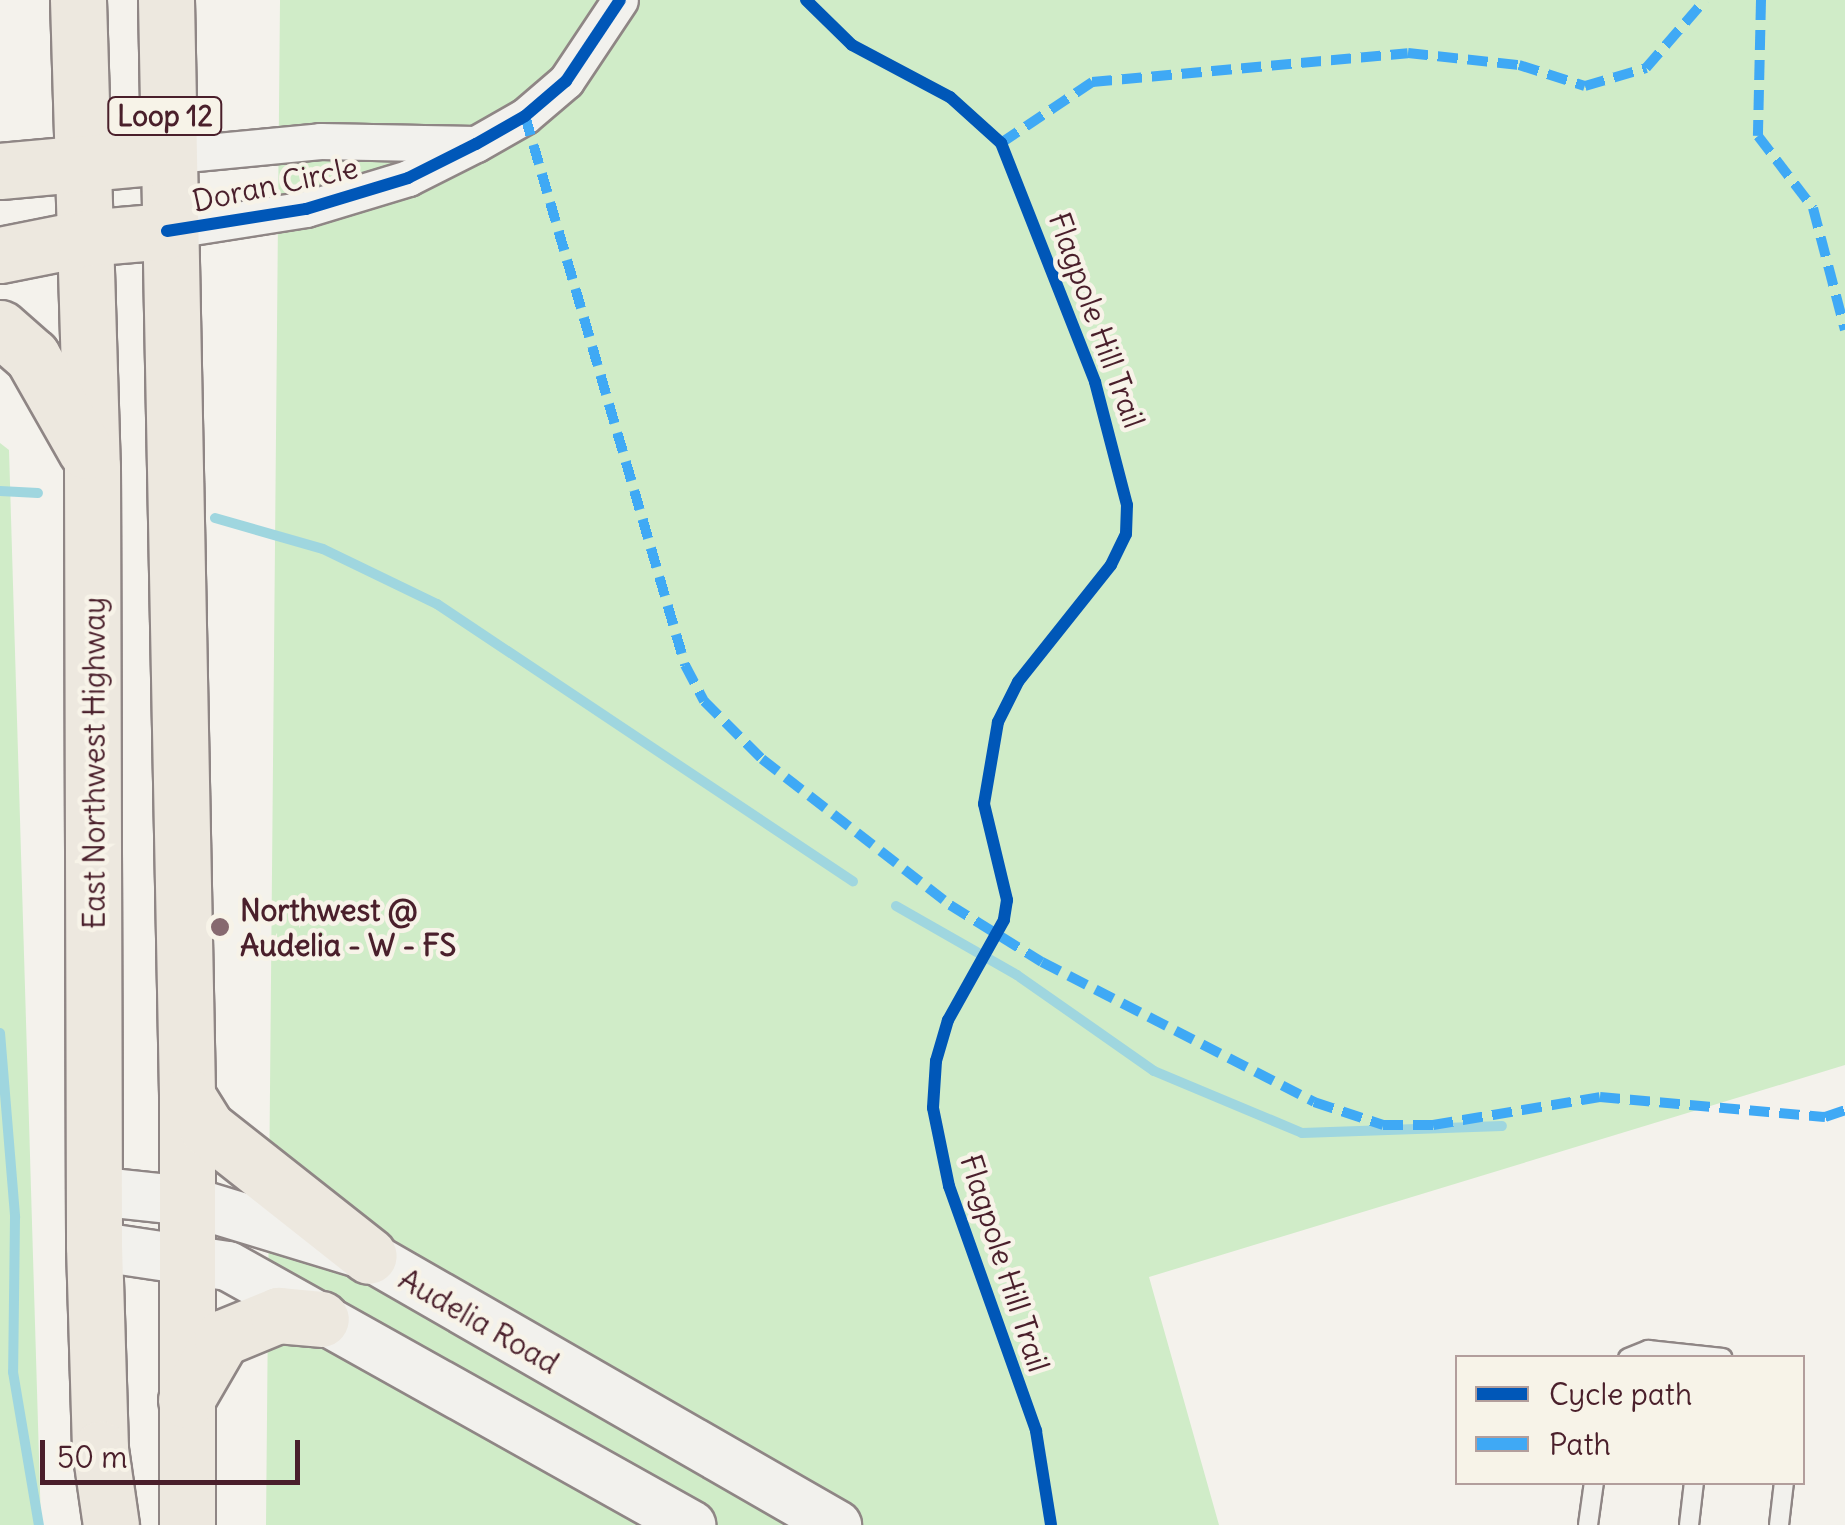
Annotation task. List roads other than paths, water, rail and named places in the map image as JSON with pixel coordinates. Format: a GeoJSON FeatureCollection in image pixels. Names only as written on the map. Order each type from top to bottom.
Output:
{"type":"FeatureCollection","features":[{"type":"Feature","properties":{"kind":"main road","name":"East Northwest Highway"},"geometry":{"type":"LineString","coordinates":[[78,0],[79,163],[92,466],[94,1246],[100,1449],[111,1525]]}},
{"type":"Feature","properties":{"kind":"main road","name":"Loop 12"},"geometry":{"type":"LineString","coordinates":[[166,0],[166,231]]}},
{"type":"Feature","properties":{"kind":"main road"},"geometry":{"type":"LineString","coordinates":[[0,171],[165,156]]}},
{"type":"Feature","properties":{"kind":"main road"},"geometry":{"type":"LineString","coordinates":[[0,255],[85,238],[166,231],[187,1096],[187,1525]]}},
{"type":"Feature","properties":{"kind":"main road"},"geometry":{"type":"LineString","coordinates":[[0,328],[32,356],[92,466]]}},
{"type":"Feature","properties":{"kind":"main road"},"geometry":{"type":"LineString","coordinates":[[187,1096],[206,1128],[369,1256]]}},
{"type":"Feature","properties":{"kind":"main road","name":"Audelia Road"},"geometry":{"type":"LineString","coordinates":[[94,1191],[188,1201],[369,1256],[837,1525]]}},
{"type":"Feature","properties":{"kind":"main road"},"geometry":{"type":"LineString","coordinates":[[94,1246],[189,1256],[228,1266],[691,1525]]}},
{"type":"Feature","properties":{"kind":"main road"},"geometry":{"type":"LineString","coordinates":[[184,1402],[222,1338],[278,1315],[322,1319]]}},
{"type":"Feature","properties":{"kind":"street","name":"Doran Circle"},"geometry":{"type":"LineString","coordinates":[[166,231],[306,209],[408,178],[476,144],[524,116],[566,80],[620,0]]}},
{"type":"Feature","properties":{"kind":"street","name":"Doran Circle"},"geometry":{"type":"LineString","coordinates":[[165,156],[339,140],[476,144]]}},
{"type":"Feature","properties":{"kind":"lane"},"geometry":{"type":"LineString","coordinates":[[1636,1355],[1648,1350],[1695,1355]]}},
{"type":"Feature","properties":{"kind":"lane"},"geometry":{"type":"LineString","coordinates":[[1588,1525],[1594,1485]]}},
{"type":"Feature","properties":{"kind":"lane"},"geometry":{"type":"LineString","coordinates":[[1689,1525],[1694,1485]]}},
{"type":"Feature","properties":{"kind":"lane"},"geometry":{"type":"LineString","coordinates":[[1779,1525],[1784,1485]]}},
{"type":"Feature","properties":{"kind":"waterway"},"geometry":{"type":"LineString","coordinates":[[0,491],[38,493]]}},
{"type":"Feature","properties":{"kind":"waterway"},"geometry":{"type":"LineString","coordinates":[[215,518],[323,549],[437,604],[853,881]]}},
{"type":"Feature","properties":{"kind":"waterway"},"geometry":{"type":"LineString","coordinates":[[896,906],[1017,975],[1154,1071],[1302,1133],[1502,1126]]}},
{"type":"Feature","properties":{"kind":"waterway"},"geometry":{"type":"LineString","coordinates":[[0,1033],[15,1217],[13,1372],[39,1525]]}},
{"type":"Feature","properties":{"kind":"place","name":"Northwest @ Audelia - W - FS"},"geometry":{"type":"Point","coordinates":[220,927]}}]}
